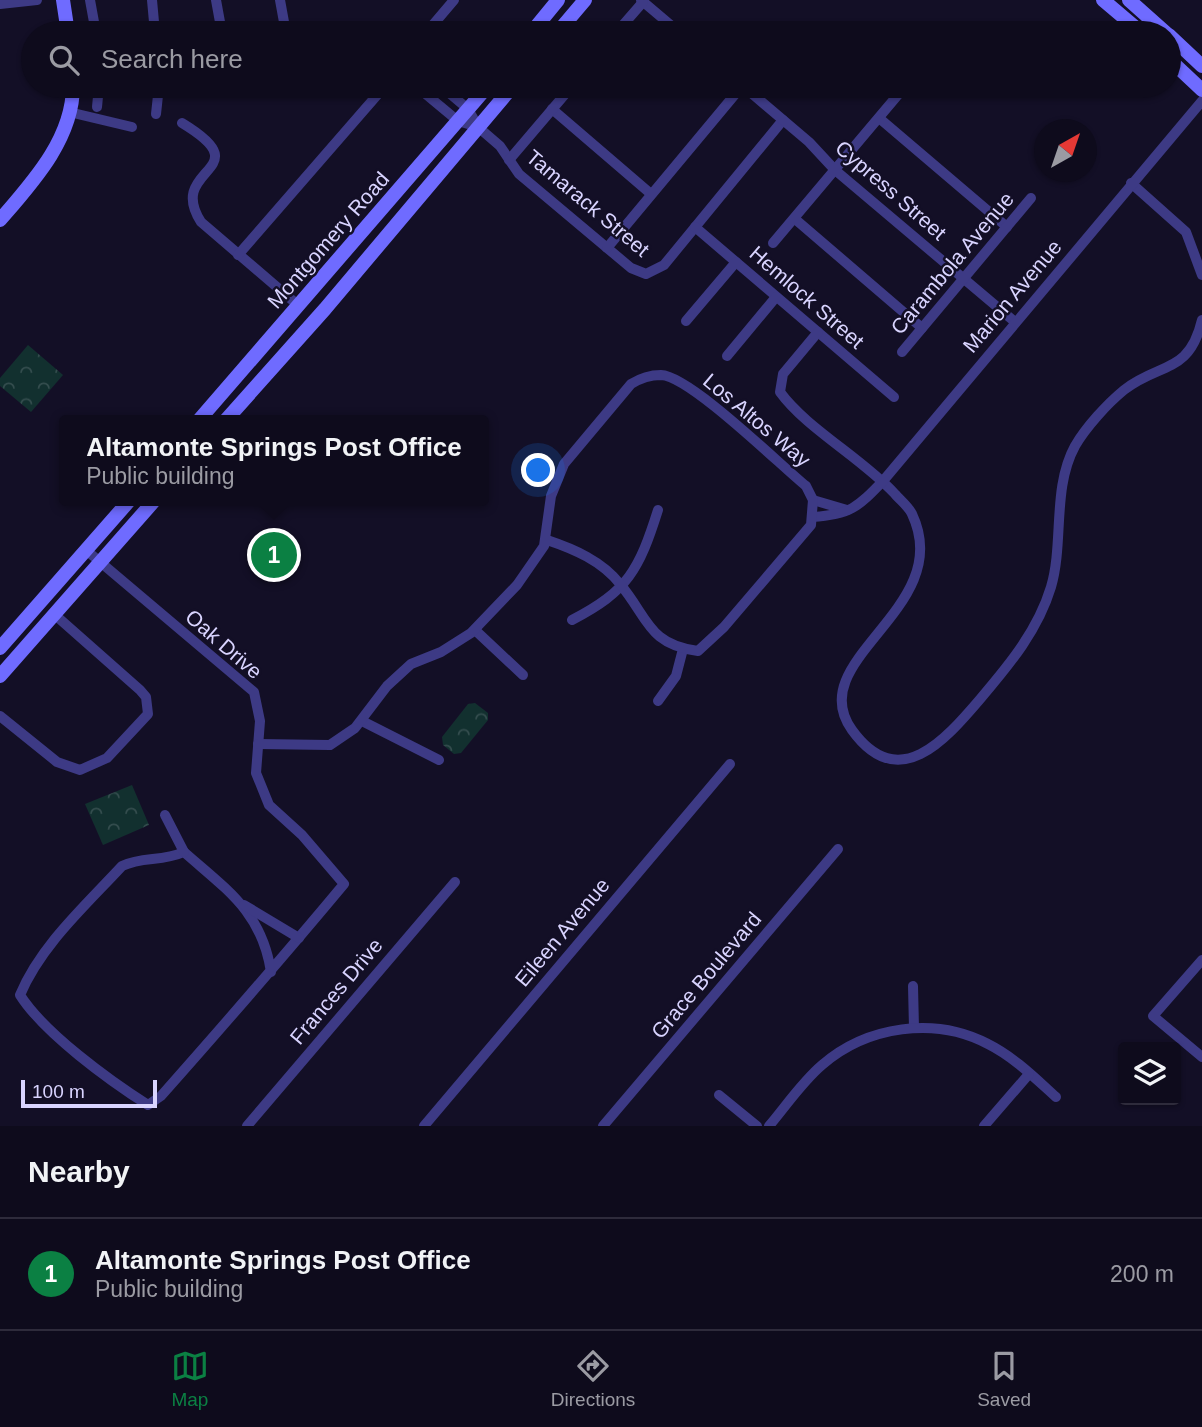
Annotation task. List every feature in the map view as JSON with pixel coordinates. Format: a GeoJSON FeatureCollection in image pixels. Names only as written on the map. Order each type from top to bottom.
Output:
{"type":"FeatureCollection","features":[{"type":"Feature","properties":{"kind":"main road"},"geometry":{"type":"LineString","coordinates":[[63,0],[66,21]]}},
{"type":"Feature","properties":{"kind":"main road"},"geometry":{"type":"LineString","coordinates":[[541,21],[558,0]]}},
{"type":"Feature","properties":{"kind":"main road"},"geometry":{"type":"LineString","coordinates":[[567,21],[585,0]]}},
{"type":"Feature","properties":{"kind":"main road"},"geometry":{"type":"LineString","coordinates":[[1103,0],[1128,21]]}},
{"type":"Feature","properties":{"kind":"main road"},"geometry":{"type":"LineString","coordinates":[[1129,0],[1153,21]]}},
{"type":"Feature","properties":{"kind":"main road"},"geometry":{"type":"LineString","coordinates":[[1181,46],[1202,66]]}},
{"type":"Feature","properties":{"kind":"main road"},"geometry":{"type":"LineString","coordinates":[[1181,70],[1202,90]]}},
{"type":"Feature","properties":{"kind":"main road"},"geometry":{"type":"LineString","coordinates":[[0,220],[46,165],[69,112],[71,98]]}},
{"type":"Feature","properties":{"kind":"main road","name":"Montgomery Road"},"geometry":{"type":"LineString","coordinates":[[213,414],[299,306],[478,98]]}},
{"type":"Feature","properties":{"kind":"main road","name":"Montgomery Road"},"geometry":{"type":"LineString","coordinates":[[230,415],[503,98]]}},
{"type":"Feature","properties":{"kind":"main road"},"geometry":{"type":"LineString","coordinates":[[368,226],[384,239]]}},
{"type":"Feature","properties":{"kind":"main road"},"geometry":{"type":"LineString","coordinates":[[2,647],[125,506]]}},
{"type":"Feature","properties":{"kind":"main road"},"geometry":{"type":"LineString","coordinates":[[0,676],[150,506]]}},
{"type":"Feature","properties":{"kind":"street"},"geometry":{"type":"LineString","coordinates":[[0,4],[37,0]]}},
{"type":"Feature","properties":{"kind":"street"},"geometry":{"type":"LineString","coordinates":[[90,0],[94,21]]}},
{"type":"Feature","properties":{"kind":"street"},"geometry":{"type":"LineString","coordinates":[[152,0],[154,21]]}},
{"type":"Feature","properties":{"kind":"street"},"geometry":{"type":"LineString","coordinates":[[216,0],[220,21]]}},
{"type":"Feature","properties":{"kind":"street"},"geometry":{"type":"LineString","coordinates":[[279,0],[283,21]]}},
{"type":"Feature","properties":{"kind":"street"},"geometry":{"type":"LineString","coordinates":[[436,21],[454,0]]}},
{"type":"Feature","properties":{"kind":"street"},"geometry":{"type":"LineString","coordinates":[[626,21],[642,1],[666,21]]}},
{"type":"Feature","properties":{"kind":"street"},"geometry":{"type":"LineString","coordinates":[[97,107],[98,98]]}},
{"type":"Feature","properties":{"kind":"street"},"geometry":{"type":"LineString","coordinates":[[156,114],[158,98]]}},
{"type":"Feature","properties":{"kind":"street"},"geometry":{"type":"LineString","coordinates":[[238,255],[375,98]]}},
{"type":"Feature","properties":{"kind":"street","name":"Tamarack Street"},"geometry":{"type":"LineString","coordinates":[[430,98],[458,121],[478,127]]}},
{"type":"Feature","properties":{"kind":"street","name":"Tamarack Street"},"geometry":{"type":"LineString","coordinates":[[455,98],[468,109],[478,127],[500,146],[519,174],[631,268],[646,274],[664,265],[695,227]]}},
{"type":"Feature","properties":{"kind":"street"},"geometry":{"type":"LineString","coordinates":[[509,160],[562,98]]}},
{"type":"Feature","properties":{"kind":"street"},"geometry":{"type":"LineString","coordinates":[[607,248],[733,98]]}},
{"type":"Feature","properties":{"kind":"street","name":"Cypress Street"},"geometry":{"type":"LineString","coordinates":[[757,98],[809,142],[835,170],[1015,322]]}},
{"type":"Feature","properties":{"kind":"street"},"geometry":{"type":"LineString","coordinates":[[774,243],[895,98]]}},
{"type":"Feature","properties":{"kind":"street","name":"Marion Avenue"},"geometry":{"type":"LineString","coordinates":[[812,517],[834,516],[858,507],[883,481],[1202,101]]}},
{"type":"Feature","properties":{"kind":"street"},"geometry":{"type":"LineString","coordinates":[[552,109],[651,194]]}},
{"type":"Feature","properties":{"kind":"street"},"geometry":{"type":"LineString","coordinates":[[69,112],[132,127]]}},
{"type":"Feature","properties":{"kind":"street"},"geometry":{"type":"LineString","coordinates":[[879,118],[1007,227]]}},
{"type":"Feature","properties":{"kind":"street"},"geometry":{"type":"LineString","coordinates":[[695,227],[783,120]]}},
{"type":"Feature","properties":{"kind":"street"},"geometry":{"type":"LineString","coordinates":[[182,122],[205,136],[213,145],[216,155],[194,189],[194,211],[201,222],[299,306]]}},
{"type":"Feature","properties":{"kind":"street"},"geometry":{"type":"LineString","coordinates":[[1131,184],[1186,232],[1202,275]]}},
{"type":"Feature","properties":{"kind":"street","name":"Carambola Avenue"},"geometry":{"type":"LineString","coordinates":[[902,352],[1031,198]]}},
{"type":"Feature","properties":{"kind":"street"},"geometry":{"type":"LineString","coordinates":[[794,219],[922,328]]}},
{"type":"Feature","properties":{"kind":"street","name":"Hemlock Street"},"geometry":{"type":"LineString","coordinates":[[695,227],[894,397]]}},
{"type":"Feature","properties":{"kind":"street"},"geometry":{"type":"LineString","coordinates":[[686,321],[736,262]]}},
{"type":"Feature","properties":{"kind":"street"},"geometry":{"type":"LineString","coordinates":[[727,356],[776,297]]}},
{"type":"Feature","properties":{"kind":"street"},"geometry":{"type":"LineString","coordinates":[[818,332],[783,373],[780,392],[786,400],[883,481],[912,513],[922,558],[911,590],[849,669],[841,706],[850,728],[863,744],[880,756],[899,760],[926,753],[946,739],[1033,631],[1052,585],[1067,469],[1075,447],[1125,389],[1178,363],[1196,343],[1202,320]]}},
{"type":"Feature","properties":{"kind":"street","name":"Los Altos Way"},"geometry":{"type":"LineString","coordinates":[[258,744],[330,745],[362,721],[387,686],[411,664],[441,652],[475,630],[517,585],[547,540],[551,496],[564,464],[631,384],[639,379],[662,375],[689,386],[806,486],[813,500],[811,525],[724,627],[698,651],[683,649]]}},
{"type":"Feature","properties":{"kind":"street"},"geometry":{"type":"LineString","coordinates":[[813,500],[847,510]]}},
{"type":"Feature","properties":{"kind":"street"},"geometry":{"type":"LineString","coordinates":[[572,620],[623,587],[646,548],[658,510]]}},
{"type":"Feature","properties":{"kind":"street"},"geometry":{"type":"LineString","coordinates":[[547,540],[578,550],[623,587],[649,629],[676,648],[683,649],[676,676],[658,701]]}},
{"type":"Feature","properties":{"kind":"street","name":"Oak Drive"},"geometry":{"type":"LineString","coordinates":[[86,550],[254,692],[260,721],[256,773],[269,805],[302,835],[344,884],[299,939]]}},
{"type":"Feature","properties":{"kind":"street"},"geometry":{"type":"LineString","coordinates":[[0,716],[57,762],[80,769],[96,765],[113,752],[148,714],[146,697],[141,690],[54,614]]}},
{"type":"Feature","properties":{"kind":"street"},"geometry":{"type":"LineString","coordinates":[[475,630],[523,675]]}},
{"type":"Feature","properties":{"kind":"street"},"geometry":{"type":"LineString","coordinates":[[362,721],[439,760]]}},
{"type":"Feature","properties":{"kind":"street","name":"Eileen Avenue"},"geometry":{"type":"LineString","coordinates":[[424,1126],[730,764]]}},
{"type":"Feature","properties":{"kind":"street"},"geometry":{"type":"LineString","coordinates":[[165,815],[184,852],[240,902],[299,939],[161,1096],[149,1105],[78,1053],[30,1010],[20,995],[28,975],[57,937],[122,866],[134,860],[166,860],[184,852]]}},
{"type":"Feature","properties":{"kind":"street","name":"Grace Boulevard"},"geometry":{"type":"LineString","coordinates":[[603,1126],[838,849]]}},
{"type":"Feature","properties":{"kind":"street","name":"Frances Drive"},"geometry":{"type":"LineString","coordinates":[[247,1126],[455,882]]}},
{"type":"Feature","properties":{"kind":"street"},"geometry":{"type":"LineString","coordinates":[[240,902],[267,943],[271,972]]}},
{"type":"Feature","properties":{"kind":"street"},"geometry":{"type":"LineString","coordinates":[[1202,960],[1153,1016],[1202,1057]]}},
{"type":"Feature","properties":{"kind":"street"},"geometry":{"type":"LineString","coordinates":[[913,986],[914,1028]]}},
{"type":"Feature","properties":{"kind":"street"},"geometry":{"type":"LineString","coordinates":[[769,1126],[809,1078],[839,1052],[885,1032],[914,1028],[943,1029],[970,1035],[990,1044],[1056,1097]]}},
{"type":"Feature","properties":{"kind":"street"},"geometry":{"type":"LineString","coordinates":[[984,1126],[1029,1074]]}},
{"type":"Feature","properties":{"kind":"street"},"geometry":{"type":"LineString","coordinates":[[719,1095],[757,1126]]}},
{"type":"Feature","properties":{"kind":"green space"},"geometry":{"type":"Polygon","coordinates":[[[28,345],[63,375],[31,412],[0,386],[0,378],[28,345]]]}},
{"type":"Feature","properties":{"kind":"green space"},"geometry":{"type":"Polygon","coordinates":[[[475,703],[488,713],[488,720],[461,753],[454,754],[443,745],[442,737],[468,704],[475,703]]]}},
{"type":"Feature","properties":{"kind":"green space"},"geometry":{"type":"Polygon","coordinates":[[[132,785],[149,825],[103,845],[85,804],[132,785]]]}},
{"type":"Feature","properties":{"kind":"place","name":"Altamonte Springs Post Office"},"geometry":{"type":"Point","coordinates":[274,555]}}]}
